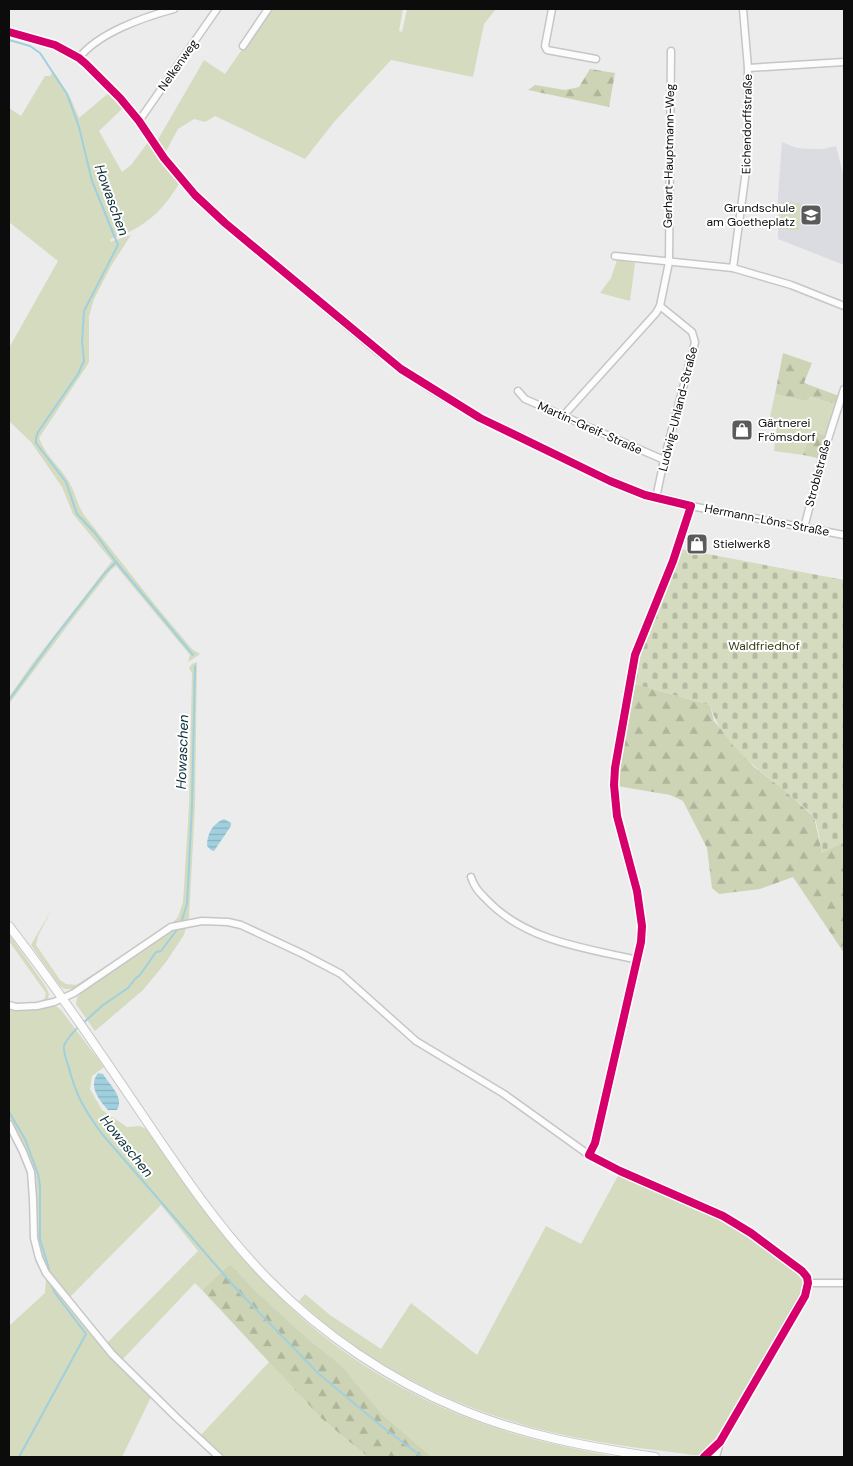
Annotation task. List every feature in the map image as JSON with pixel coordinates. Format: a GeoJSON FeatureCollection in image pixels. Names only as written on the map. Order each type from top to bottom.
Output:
{"type":"FeatureCollection","features":[{"type":"Feature","properties":{"kind":"street"},"geometry":{"type":"LineString","coordinates":[[80,58],[92,46],[109,35],[146,18],[174,9]]}},
{"type":"Feature","properties":{"kind":"street","name":"Nelkenweg"},"geometry":{"type":"LineString","coordinates":[[139,121],[217,9]]}},
{"type":"Feature","properties":{"kind":"street"},"geometry":{"type":"LineString","coordinates":[[243,46],[268,9]]}},
{"type":"Feature","properties":{"kind":"street"},"geometry":{"type":"LineString","coordinates":[[552,9],[545,46],[547,50],[596,59]]}},
{"type":"Feature","properties":{"kind":"street","name":"Eichendorffstraße"},"geometry":{"type":"LineString","coordinates":[[733,268],[747,163],[748,68],[743,9]]}},
{"type":"Feature","properties":{"kind":"street","name":"Hermann-Löns-Straße"},"geometry":{"type":"LineString","coordinates":[[9,32],[55,45],[80,58],[120,98],[139,121],[164,158],[195,195],[225,223],[401,369],[480,418],[635,492],[691,506],[844,535]]}},
{"type":"Feature","properties":{"kind":"street","name":"Gerhart-Hauptmann-Weg"},"geometry":{"type":"LineString","coordinates":[[660,306],[669,262],[671,51]]}},
{"type":"Feature","properties":{"kind":"street"},"geometry":{"type":"LineString","coordinates":[[748,68],[844,62]]}},
{"type":"Feature","properties":{"kind":"street"},"geometry":{"type":"LineString","coordinates":[[615,256],[733,268],[791,285],[844,306]]}},
{"type":"Feature","properties":{"kind":"street"},"geometry":{"type":"LineString","coordinates":[[563,416],[656,313],[660,306]]}},
{"type":"Feature","properties":{"kind":"street","name":"Ludwig-Uhland-Straße"},"geometry":{"type":"LineString","coordinates":[[656,498],[695,342],[692,332],[660,306]]}},
{"type":"Feature","properties":{"kind":"street","name":"Stroblstraße"},"geometry":{"type":"LineString","coordinates":[[804,528],[823,455],[844,389]]}},
{"type":"Feature","properties":{"kind":"street","name":"Martin-Greif-Straße"},"geometry":{"type":"LineString","coordinates":[[518,391],[525,399],[664,460]]}},
{"type":"Feature","properties":{"kind":"street"},"geometry":{"type":"LineString","coordinates":[[589,1155],[595,1143],[641,942],[641,915],[637,891],[617,816],[615,768],[639,640],[673,561],[691,506]]}},
{"type":"Feature","properties":{"kind":"street"},"geometry":{"type":"LineString","coordinates":[[471,877],[474,886],[490,904],[531,931],[560,942],[638,960]]}},
{"type":"Feature","properties":{"kind":"street"},"geometry":{"type":"LineString","coordinates":[[9,1005],[16,1007],[38,1006],[74,993],[174,926],[215,920],[241,925],[341,974],[416,1041],[504,1094],[589,1155],[620,1171],[723,1216],[750,1233],[802,1271],[807,1277],[808,1283],[805,1296],[720,1442],[716,1457]]}},
{"type":"Feature","properties":{"kind":"street"},"geometry":{"type":"LineString","coordinates":[[9,926],[62,998],[178,1167],[239,1248],[292,1302],[332,1335],[404,1382],[475,1415],[552,1439],[655,1457]]}},
{"type":"Feature","properties":{"kind":"street"},"geometry":{"type":"LineString","coordinates":[[9,1124],[24,1152],[31,1172],[34,1238],[39,1258],[46,1273],[112,1354],[219,1457]]}},
{"type":"Feature","properties":{"kind":"street"},"geometry":{"type":"LineString","coordinates":[[808,1283],[844,1283]]}},
{"type":"Feature","properties":{"kind":"street"},"geometry":{"type":"LineString","coordinates":[[704,1457],[720,1442]]}},
{"type":"Feature","properties":{"kind":"shaded area","name":"Grundschule am Goetheplatz"},"geometry":{"type":"Polygon","coordinates":[[[782,142],[797,148],[823,149],[836,146],[844,177],[844,265],[778,239],[778,195],[782,142]]]}},
{"type":"Feature","properties":{"kind":"green space"},"geometry":{"type":"Polygon","coordinates":[[[270,9],[403,9],[399,31],[402,32],[407,9],[496,9],[484,24],[473,77],[391,60],[334,122],[305,159],[215,116],[205,122],[194,119],[178,129],[164,155],[156,143],[204,60],[225,74],[270,9]]]}},
{"type":"Feature","properties":{"kind":"green space"},"geometry":{"type":"Polygon","coordinates":[[[590,69],[615,73],[609,107],[528,90],[535,85],[565,90],[579,87],[590,69]]]}},
{"type":"Feature","properties":{"kind":"green space"},"geometry":{"type":"Polygon","coordinates":[[[52,73],[55,74],[70,97],[79,118],[110,92],[123,108],[99,131],[122,172],[131,165],[149,141],[180,182],[157,213],[142,225],[125,234],[116,229],[117,237],[111,239],[110,242],[131,235],[111,266],[94,299],[89,316],[89,362],[39,438],[46,451],[69,482],[84,515],[156,606],[192,649],[200,654],[188,662],[190,655],[116,566],[71,621],[9,704],[9,697],[32,664],[112,561],[73,514],[62,487],[31,442],[9,421],[9,348],[58,261],[9,222],[9,108],[21,116],[45,76],[50,76],[52,73]]]}},
{"type":"Feature","properties":{"kind":"green space"},"geometry":{"type":"Polygon","coordinates":[[[782,202],[801,203],[799,230],[780,229],[782,202]]]}},
{"type":"Feature","properties":{"kind":"green space"},"geometry":{"type":"Polygon","coordinates":[[[617,260],[635,263],[630,301],[600,293],[611,278],[617,260]]]}},
{"type":"Feature","properties":{"kind":"green space"},"geometry":{"type":"Polygon","coordinates":[[[783,353],[812,363],[804,383],[839,396],[836,404],[810,397],[806,401],[775,394],[783,353]]]}},
{"type":"Feature","properties":{"kind":"green space"},"geometry":{"type":"Polygon","coordinates":[[[775,394],[806,401],[809,397],[836,404],[825,435],[811,431],[803,455],[774,451],[777,423],[770,417],[775,394]]]}},
{"type":"Feature","properties":{"kind":"green space"},"geometry":{"type":"Polygon","coordinates":[[[811,431],[825,435],[818,458],[803,455],[811,431]]]}},
{"type":"Feature","properties":{"kind":"green space","name":"Waldfriedhof"},"geometry":{"type":"Polygon","coordinates":[[[681,549],[844,580],[844,842],[822,853],[818,828],[813,816],[733,746],[716,720],[710,705],[631,683],[639,651],[681,549]]]}},
{"type":"Feature","properties":{"kind":"green space"},"geometry":{"type":"Polygon","coordinates":[[[197,662],[195,805],[189,918],[171,924],[178,917],[183,902],[189,806],[192,673],[189,668],[197,662]]]}},
{"type":"Feature","properties":{"kind":"green space"},"geometry":{"type":"Polygon","coordinates":[[[631,683],[710,705],[714,721],[753,766],[783,789],[814,817],[822,852],[844,842],[844,953],[793,877],[760,889],[719,894],[712,888],[707,848],[683,801],[670,795],[617,786],[631,683]]]}},
{"type":"Feature","properties":{"kind":"green space"},"geometry":{"type":"Polygon","coordinates":[[[53,907],[38,936],[36,945],[60,980],[66,984],[76,985],[122,956],[73,989],[64,989],[59,985],[31,945],[53,907]]]}},
{"type":"Feature","properties":{"kind":"green space"},"geometry":{"type":"Polygon","coordinates":[[[186,927],[184,935],[166,962],[143,990],[95,1031],[76,1004],[77,998],[82,992],[171,930],[186,927]]]}},
{"type":"Feature","properties":{"kind":"green space"},"geometry":{"type":"Polygon","coordinates":[[[9,934],[46,987],[49,994],[48,999],[39,1003],[45,998],[46,993],[9,941],[9,934]]]}},
{"type":"Feature","properties":{"kind":"green space"},"geometry":{"type":"Polygon","coordinates":[[[56,1006],[104,1067],[92,1076],[90,1089],[102,1110],[127,1127],[140,1126],[146,1129],[196,1199],[232,1244],[270,1287],[314,1328],[338,1347],[389,1381],[445,1409],[516,1434],[616,1457],[432,1457],[382,1414],[341,1365],[307,1338],[230,1264],[202,1290],[195,1283],[122,1360],[107,1343],[198,1251],[161,1205],[69,1298],[46,1268],[36,1232],[33,1173],[24,1146],[9,1120],[9,1007],[38,1009],[56,1006]]]}},
{"type":"Feature","properties":{"kind":"green space"},"geometry":{"type":"Polygon","coordinates":[[[619,1174],[721,1218],[749,1235],[804,1278],[802,1295],[716,1440],[701,1455],[623,1446],[559,1434],[478,1410],[439,1394],[401,1375],[365,1353],[299,1301],[305,1294],[330,1315],[381,1349],[411,1303],[477,1355],[546,1226],[581,1244],[619,1174]]]}},
{"type":"Feature","properties":{"kind":"green space"},"geometry":{"type":"Polygon","coordinates":[[[230,1264],[307,1338],[341,1365],[382,1414],[432,1457],[368,1457],[322,1419],[202,1290],[230,1264]]]}},
{"type":"Feature","properties":{"kind":"green space"},"geometry":{"type":"Polygon","coordinates":[[[46,1279],[118,1364],[151,1397],[122,1457],[9,1457],[9,1326],[45,1293],[46,1279]]]}},
{"type":"Feature","properties":{"kind":"green space"},"geometry":{"type":"Polygon","coordinates":[[[269,1362],[322,1419],[368,1457],[222,1457],[200,1436],[269,1362]]]}},
{"type":"Feature","properties":{"kind":"water"},"geometry":{"type":"Polygon","coordinates":[[[224,819],[231,823],[231,826],[214,851],[211,850],[207,846],[209,834],[216,824],[224,819]]]}},
{"type":"Feature","properties":{"kind":"water"},"geometry":{"type":"Polygon","coordinates":[[[98,1073],[103,1074],[118,1096],[119,1105],[117,1110],[108,1110],[98,1097],[94,1083],[98,1073]]]}},
{"type":"Feature","properties":{"kind":"waterway","name":"Howaschen"},"geometry":{"type":"LineString","coordinates":[[9,40],[30,46],[40,53],[67,94],[79,127],[92,181],[118,245],[84,311],[82,342],[84,361],[78,374],[38,432],[36,443],[66,482],[77,514],[95,533],[116,562],[193,655]]}},
{"type":"Feature","properties":{"kind":"waterway"},"geometry":{"type":"LineString","coordinates":[[9,700],[55,637],[105,573],[116,562]]}},
{"type":"Feature","properties":{"kind":"waterway","name":"Howaschen"},"geometry":{"type":"LineString","coordinates":[[181,923],[187,904],[192,806],[195,666]]}},
{"type":"Feature","properties":{"kind":"waterway","name":"Howaschen"},"geometry":{"type":"LineString","coordinates":[[82,1024],[103,1005],[128,988],[156,952],[161,951],[179,927]]}},
{"type":"Feature","properties":{"kind":"waterway","name":"Howaschen"},"geometry":{"type":"LineString","coordinates":[[78,1027],[65,1043],[64,1053],[81,1101],[102,1134],[240,1293],[318,1373],[422,1457]]}},
{"type":"Feature","properties":{"kind":"waterway"},"geometry":{"type":"LineString","coordinates":[[9,1112],[25,1139],[38,1174],[40,1186],[40,1239],[49,1269]]}},
{"type":"Feature","properties":{"kind":"waterway"},"geometry":{"type":"LineString","coordinates":[[19,1457],[86,1334],[55,1293],[52,1286]]}},
{"type":"Feature","properties":{"kind":"cycle path"},"geometry":{"type":"LineString","coordinates":[[9,32],[55,45],[86,64],[120,98],[139,121],[164,158],[195,195],[225,223],[401,369],[480,418],[610,481],[645,495],[691,506],[673,561],[635,655],[615,768],[614,785],[617,816],[637,891],[642,926],[641,942],[595,1143],[589,1155],[620,1171],[723,1216],[751,1233],[802,1271],[807,1277],[808,1283],[805,1296],[720,1442],[704,1457]]}},
{"type":"Feature","properties":{"kind":"place","name":"Grundschule am Goetheplatz"},"geometry":{"type":"Point","coordinates":[811,215]}},
{"type":"Feature","properties":{"kind":"place","name":"Gärtnerei Frömsdorf"},"geometry":{"type":"Point","coordinates":[742,430]}},
{"type":"Feature","properties":{"kind":"place","name":"Stielwerk8"},"geometry":{"type":"Point","coordinates":[697,544]}}]}
